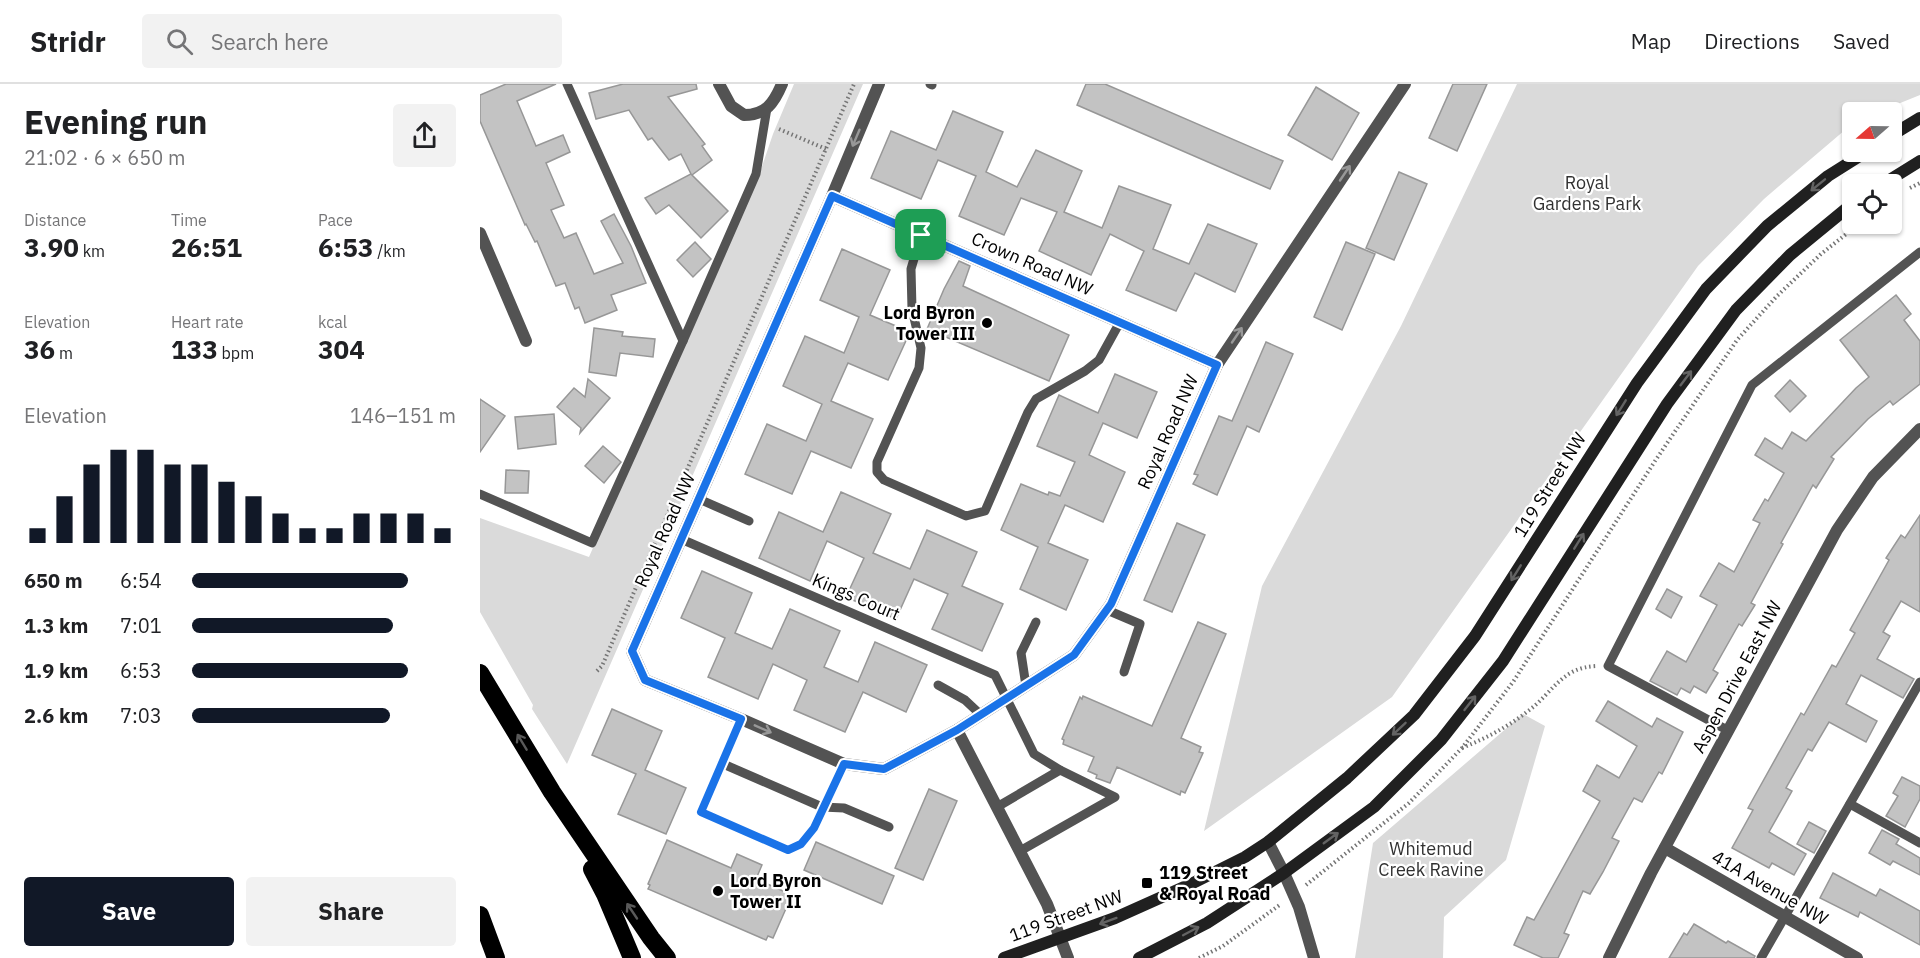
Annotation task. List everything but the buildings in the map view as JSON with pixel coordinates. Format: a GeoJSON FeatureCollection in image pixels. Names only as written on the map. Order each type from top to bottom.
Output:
{"type":"FeatureCollection","features":[{"type":"Feature","properties":{"kind":"highway"},"geometry":{"type":"LineString","coordinates":[[480,673],[552,792],[667,958]]}},
{"type":"Feature","properties":{"kind":"highway"},"geometry":{"type":"LineString","coordinates":[[552,792],[605,894],[632,958]]}},
{"type":"Feature","properties":{"kind":"highway"},"geometry":{"type":"LineString","coordinates":[[480,915],[496,958]]}},
{"type":"Feature","properties":{"kind":"main road"},"geometry":{"type":"LineString","coordinates":[[1902,129],[1920,118]]}},
{"type":"Feature","properties":{"kind":"main road"},"geometry":{"type":"LineString","coordinates":[[1899,174],[1920,161]]}},
{"type":"Feature","properties":{"kind":"main road","name":"119 Street NW"},"geometry":{"type":"LineString","coordinates":[[1004,958],[1115,918],[1191,884],[1245,856],[1268,842],[1347,778],[1414,715],[1475,636],[1637,383],[1706,290],[1767,226],[1828,176],[1850,162]]}},
{"type":"Feature","properties":{"kind":"main road"},"geometry":{"type":"LineString","coordinates":[[1139,958],[1207,922],[1284,873],[1374,807],[1442,740],[1503,662],[1666,404],[1736,310],[1790,255],[1842,212]]}},
{"type":"Feature","properties":{"kind":"street"},"geometry":{"type":"LineString","coordinates":[[719,84],[731,106],[744,115],[752,115],[767,108],[773,103],[782,84]]}},
{"type":"Feature","properties":{"kind":"street","name":"Royal Road NW"},"geometry":{"type":"LineString","coordinates":[[879,84],[632,651],[645,680],[844,764],[884,769],[957,730],[1074,655],[1111,604],[1217,365],[1405,84]]}},
{"type":"Feature","properties":{"kind":"street","name":"Crown Road NW"},"geometry":{"type":"LineString","coordinates":[[832,196],[1217,365]]}},
{"type":"Feature","properties":{"kind":"street"},"geometry":{"type":"LineString","coordinates":[[480,233],[526,341]]}},
{"type":"Feature","properties":{"kind":"street","name":"Aspen Drive East NW"},"geometry":{"type":"LineString","coordinates":[[1609,958],[1630,913],[1837,530],[1854,502],[1892,456],[1920,429]]}},
{"type":"Feature","properties":{"kind":"street"},"geometry":{"type":"LineString","coordinates":[[957,730],[1047,904],[1068,958]]}},
{"type":"Feature","properties":{"kind":"street"},"geometry":{"type":"LineString","coordinates":[[1268,842],[1299,907],[1314,958]]}},
{"type":"Feature","properties":{"kind":"street","name":"41A Avenue NW"},"geometry":{"type":"LineString","coordinates":[[1665,848],[1857,958]]}},
{"type":"Feature","properties":{"kind":"lane"},"geometry":{"type":"LineString","coordinates":[[567,84],[683,341]]}},
{"type":"Feature","properties":{"kind":"lane"},"geometry":{"type":"LineString","coordinates":[[480,494],[592,543],[756,174],[767,108]]}},
{"type":"Feature","properties":{"kind":"lane"},"geometry":{"type":"LineString","coordinates":[[921,235],[911,269],[912,309],[921,348],[919,368],[876,462],[877,472],[884,480],[966,516],[985,511],[1028,412],[1036,399],[1099,360],[1120,322]]}},
{"type":"Feature","properties":{"kind":"lane"},"geometry":{"type":"LineString","coordinates":[[1729,731],[1608,666],[1752,385],[1920,252]]}},
{"type":"Feature","properties":{"kind":"lane"},"geometry":{"type":"LineString","coordinates":[[699,498],[749,521]]}},
{"type":"Feature","properties":{"kind":"lane","name":"Kings Court"},"geometry":{"type":"LineString","coordinates":[[681,539],[995,675],[1034,754],[1060,770],[1115,797],[1020,851]]}},
{"type":"Feature","properties":{"kind":"lane"},"geometry":{"type":"LineString","coordinates":[[1107,610],[1140,624],[1124,672]]}},
{"type":"Feature","properties":{"kind":"lane"},"geometry":{"type":"LineString","coordinates":[[1026,686],[1021,653],[1036,622]]}},
{"type":"Feature","properties":{"kind":"lane"},"geometry":{"type":"LineString","coordinates":[[1761,958],[1920,682]]}},
{"type":"Feature","properties":{"kind":"lane"},"geometry":{"type":"LineString","coordinates":[[938,685],[965,700],[981,715]]}},
{"type":"Feature","properties":{"kind":"lane"},"geometry":{"type":"LineString","coordinates":[[741,719],[701,812],[788,850],[801,844],[814,828],[844,764]]}},
{"type":"Feature","properties":{"kind":"lane"},"geometry":{"type":"LineString","coordinates":[[721,763],[822,807],[844,808],[889,827]]}},
{"type":"Feature","properties":{"kind":"lane"},"geometry":{"type":"LineString","coordinates":[[997,807],[1060,770]]}},
{"type":"Feature","properties":{"kind":"lane"},"geometry":{"type":"LineString","coordinates":[[1850,804],[1920,843]]}},
{"type":"Feature","properties":{"kind":"path"},"geometry":{"type":"LineString","coordinates":[[597,671],[602,666],[854,84]]}},
{"type":"Feature","properties":{"kind":"path"},"geometry":{"type":"LineString","coordinates":[[779,129],[826,149]]}},
{"type":"Feature","properties":{"kind":"path"},"geometry":{"type":"LineString","coordinates":[[1902,194],[1920,183]]}},
{"type":"Feature","properties":{"kind":"path"},"geometry":{"type":"LineString","coordinates":[[1462,748],[1495,734],[1528,711],[1564,675],[1589,666],[1608,666]]}},
{"type":"Feature","properties":{"kind":"green space"},"geometry":{"type":"Polygon","coordinates":[[[794,84],[863,84],[567,764],[532,709],[533,705],[480,612],[480,518],[589,557],[683,341],[757,181],[773,134],[794,84]]]}},
{"type":"Feature","properties":{"kind":"green space","name":"Royal Gardens Park"},"geometry":{"type":"Polygon","coordinates":[[[1517,84],[1920,84],[1920,95],[1902,102],[1842,102],[1842,133],[1764,199],[1698,266],[1392,697],[1204,831],[1262,586],[1401,326],[1517,84]]]}},
{"type":"Feature","properties":{"kind":"green space","name":"Whitemud Creek Ravine"},"geometry":{"type":"Polygon","coordinates":[[[1523,714],[1545,726],[1506,860],[1444,917],[1443,958],[1355,958],[1373,843],[1523,714]]]}},
{"type":"Feature","properties":{"kind":"place","name":"Lord Byron Tower III"},"geometry":{"type":"Point","coordinates":[987,323]}},
{"type":"Feature","properties":{"kind":"place","name":"119 Street & Royal Road"},"geometry":{"type":"Point","coordinates":[1147,883]}},
{"type":"Feature","properties":{"kind":"place","name":"Lord Byron Tower II"},"geometry":{"type":"Point","coordinates":[718,891]}},
{"type":"Feature","properties":{"kind":"route"},"geometry":{"type":"LineString","coordinates":[[832,196],[921,235],[1217,365],[1111,604],[1074,655],[957,730],[884,769],[844,764],[814,828],[801,844],[788,850],[701,812],[741,719],[645,680],[632,651],[832,196]]}}]}
